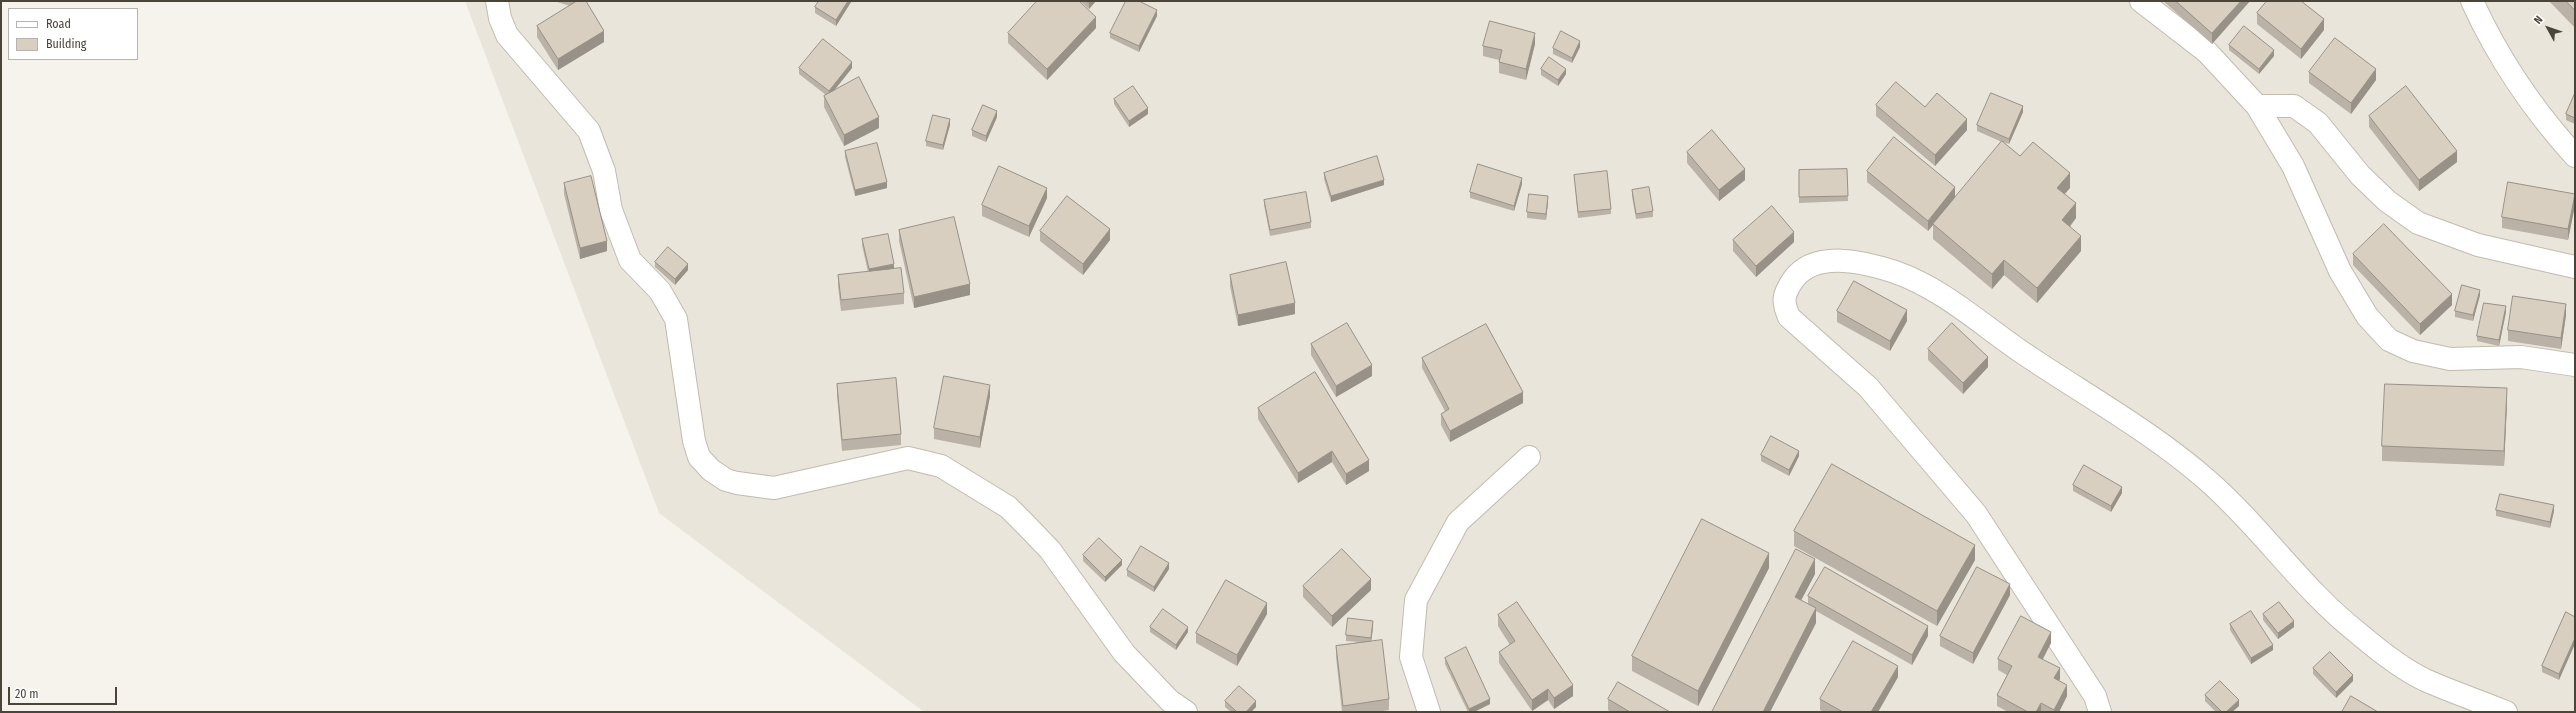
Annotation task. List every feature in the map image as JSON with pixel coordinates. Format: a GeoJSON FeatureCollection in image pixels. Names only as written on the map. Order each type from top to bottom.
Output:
{"type":"FeatureCollection","features":[{"type":"Feature","properties":{"kind":"street"},"geometry":{"type":"LineString","coordinates":[[497,1],[500,18],[507,35],[590,131],[604,171],[611,210],[630,260],[660,291],[674,314],[694,441],[704,464],[726,480],[774,488],[908,458],[940,466],[1008,507],[1050,550],[1124,653],[1170,701],[1186,712]]}},
{"type":"Feature","properties":{"kind":"street"},"geometry":{"type":"LineString","coordinates":[[2141,1],[2207,52],[2257,106],[2293,166],[2340,271],[2367,316],[2389,340],[2413,351],[2450,359],[2521,357],[2575,365]]}},
{"type":"Feature","properties":{"kind":"street"},"geometry":{"type":"LineString","coordinates":[[2472,1],[2488,35],[2555,133],[2575,156]]}},
{"type":"Feature","properties":{"kind":"street"},"geometry":{"type":"LineString","coordinates":[[2257,106],[2294,106],[2318,122],[2360,175],[2386,201],[2418,223],[2478,245],[2575,267]]}},
{"type":"Feature","properties":{"kind":"street"},"geometry":{"type":"LineString","coordinates":[[2100,712],[2095,696],[1976,514],[1868,387],[1789,317],[1783,304],[1786,290],[1798,273],[1807,267],[1827,260],[1855,263],[1896,272],[1940,294],[2163,446],[2208,480],[2339,617],[2376,647],[2423,679],[2506,712]]}},
{"type":"Feature","properties":{"kind":"street"},"geometry":{"type":"LineString","coordinates":[[1430,712],[1411,657],[1416,600],[1458,522],[1529,457]]}},
{"type":"Feature","properties":{"kind":"shaded area"},"geometry":{"type":"Polygon","coordinates":[[[465,1],[2575,1],[2575,712],[924,712],[659,513],[465,1]]]}},
{"type":"Feature","properties":{"kind":"building"},"geometry":{"type":"Polygon","coordinates":[[[577,1],[586,1],[604,31],[558,59],[537,26],[577,1]]]}},
{"type":"Feature","properties":{"kind":"building"},"geometry":{"type":"Polygon","coordinates":[[[819,1],[848,1],[836,20],[815,7],[819,1]]]}},
{"type":"Feature","properties":{"kind":"building"},"geometry":{"type":"Polygon","coordinates":[[[1037,1],[1079,1],[1096,17],[1047,69],[1008,33],[1037,1]]]}},
{"type":"Feature","properties":{"kind":"building"},"geometry":{"type":"Polygon","coordinates":[[[1126,1],[1139,1],[1157,10],[1139,46],[1110,33],[1126,1]]]}},
{"type":"Feature","properties":{"kind":"building"},"geometry":{"type":"Polygon","coordinates":[[[2176,1],[2241,1],[2212,33],[2176,1]]]}},
{"type":"Feature","properties":{"kind":"building"},"geometry":{"type":"Polygon","coordinates":[[[2267,1],[2301,1],[2324,19],[2301,49],[2257,13],[2267,1]]]}},
{"type":"Feature","properties":{"kind":"building"},"geometry":{"type":"Polygon","coordinates":[[[2566,1],[2575,1],[2575,10],[2566,1]]]}},
{"type":"Feature","properties":{"kind":"building"},"geometry":{"type":"Polygon","coordinates":[[[1490,21],[1535,33],[1526,69],[1499,62],[1502,50],[1483,46],[1490,21]]]}},
{"type":"Feature","properties":{"kind":"building"},"geometry":{"type":"Polygon","coordinates":[[[2244,26],[2274,50],[2259,69],[2229,45],[2244,26]]]}},
{"type":"Feature","properties":{"kind":"building"},"geometry":{"type":"Polygon","coordinates":[[[1561,31],[1580,41],[1572,58],[1553,48],[1561,31]]]}},
{"type":"Feature","properties":{"kind":"building"},"geometry":{"type":"Polygon","coordinates":[[[2335,38],[2376,69],[2351,103],[2309,72],[2335,38]]]}},
{"type":"Feature","properties":{"kind":"building"},"geometry":{"type":"Polygon","coordinates":[[[823,39],[852,62],[829,91],[799,68],[823,39]]]}},
{"type":"Feature","properties":{"kind":"building"},"geometry":{"type":"Polygon","coordinates":[[[1549,57],[1566,69],[1558,80],[1541,69],[1549,57]]]}},
{"type":"Feature","properties":{"kind":"building"},"geometry":{"type":"Polygon","coordinates":[[[859,77],[879,117],[844,135],[824,96],[859,77]]]}},
{"type":"Feature","properties":{"kind":"building"},"geometry":{"type":"Polygon","coordinates":[[[1896,82],[1925,107],[1937,93],[1967,119],[1935,155],[1876,105],[1896,82]]]}},
{"type":"Feature","properties":{"kind":"building"},"geometry":{"type":"Polygon","coordinates":[[[1133,86],[1148,108],[1129,121],[1114,99],[1133,86]]]}},
{"type":"Feature","properties":{"kind":"building"},"geometry":{"type":"Polygon","coordinates":[[[2406,86],[2457,151],[2419,180],[2369,116],[2406,86]]]}},
{"type":"Feature","properties":{"kind":"building"},"geometry":{"type":"Polygon","coordinates":[[[1991,93],[2023,106],[2009,139],[1977,125],[1991,93]]]}},
{"type":"Feature","properties":{"kind":"building"},"geometry":{"type":"Polygon","coordinates":[[[2575,93],[2575,118],[2566,114],[2575,93]]]}},
{"type":"Feature","properties":{"kind":"building"},"geometry":{"type":"Polygon","coordinates":[[[983,105],[997,111],[986,136],[972,130],[983,105]]]}},
{"type":"Feature","properties":{"kind":"building"},"geometry":{"type":"Polygon","coordinates":[[[933,115],[950,119],[943,145],[926,141],[933,115]]]}},
{"type":"Feature","properties":{"kind":"building"},"geometry":{"type":"Polygon","coordinates":[[[1712,130],[1745,169],[1719,190],[1687,152],[1712,130]]]}},
{"type":"Feature","properties":{"kind":"building"},"geometry":{"type":"Polygon","coordinates":[[[1894,137],[1955,187],[1928,221],[1867,171],[1894,137]]]}},
{"type":"Feature","properties":{"kind":"building"},"geometry":{"type":"Polygon","coordinates":[[[2002,141],[2020,156],[2033,142],[2070,173],[2057,188],[2076,203],[2062,220],[2081,236],[2037,288],[2004,260],[1992,274],[1933,224],[2002,141]]]}},
{"type":"Feature","properties":{"kind":"building"},"geometry":{"type":"Polygon","coordinates":[[[877,143],[887,182],[855,190],[845,151],[877,143]]]}},
{"type":"Feature","properties":{"kind":"building"},"geometry":{"type":"Polygon","coordinates":[[[1377,156],[1384,180],[1331,196],[1324,173],[1377,156]]]}},
{"type":"Feature","properties":{"kind":"building"},"geometry":{"type":"Polygon","coordinates":[[[1478,164],[1522,178],[1514,206],[1470,192],[1478,164]]]}},
{"type":"Feature","properties":{"kind":"building"},"geometry":{"type":"Polygon","coordinates":[[[999,166],[1047,188],[1029,226],[982,205],[999,166]]]}},
{"type":"Feature","properties":{"kind":"building"},"geometry":{"type":"Polygon","coordinates":[[[1847,169],[1848,196],[1799,197],[1799,170],[1847,169]]]}},
{"type":"Feature","properties":{"kind":"building"},"geometry":{"type":"Polygon","coordinates":[[[1607,171],[1611,209],[1578,212],[1574,175],[1607,171]]]}},
{"type":"Feature","properties":{"kind":"building"},"geometry":{"type":"Polygon","coordinates":[[[591,176],[607,241],[580,248],[564,183],[591,176]]]}},
{"type":"Feature","properties":{"kind":"building"},"geometry":{"type":"Polygon","coordinates":[[[2508,182],[2575,194],[2568,229],[2502,217],[2508,182]]]}},
{"type":"Feature","properties":{"kind":"building"},"geometry":{"type":"Polygon","coordinates":[[[1649,187],[1653,211],[1636,214],[1632,190],[1649,187]]]}},
{"type":"Feature","properties":{"kind":"building"},"geometry":{"type":"Polygon","coordinates":[[[1306,192],[1311,222],[1270,230],[1264,200],[1306,192]]]}},
{"type":"Feature","properties":{"kind":"building"},"geometry":{"type":"Polygon","coordinates":[[[1529,194],[1548,196],[1546,214],[1527,212],[1529,194]]]}},
{"type":"Feature","properties":{"kind":"building"},"geometry":{"type":"Polygon","coordinates":[[[1067,196],[1110,229],[1083,264],[1040,231],[1067,196]]]}},
{"type":"Feature","properties":{"kind":"building"},"geometry":{"type":"Polygon","coordinates":[[[1772,206],[1794,232],[1756,266],[1733,240],[1772,206]]]}},
{"type":"Feature","properties":{"kind":"building"},"geometry":{"type":"Polygon","coordinates":[[[954,217],[970,284],[914,297],[899,230],[954,217]]]}},
{"type":"Feature","properties":{"kind":"building"},"geometry":{"type":"Polygon","coordinates":[[[2384,224],[2452,294],[2420,324],[2353,254],[2384,224]]]}},
{"type":"Feature","properties":{"kind":"building"},"geometry":{"type":"Polygon","coordinates":[[[888,234],[894,264],[869,269],[862,239],[888,234]]]}},
{"type":"Feature","properties":{"kind":"building"},"geometry":{"type":"Polygon","coordinates":[[[668,247],[688,264],[675,279],[655,262],[668,247]]]}},
{"type":"Feature","properties":{"kind":"building"},"geometry":{"type":"Polygon","coordinates":[[[1286,262],[1295,303],[1238,315],[1230,275],[1286,262]]]}},
{"type":"Feature","properties":{"kind":"building"},"geometry":{"type":"Polygon","coordinates":[[[901,268],[904,293],[841,300],[838,275],[901,268]]]}},
{"type":"Feature","properties":{"kind":"building"},"geometry":{"type":"Polygon","coordinates":[[[1854,281],[1907,310],[1890,341],[1837,311],[1854,281]]]}},
{"type":"Feature","properties":{"kind":"building"},"geometry":{"type":"Polygon","coordinates":[[[2462,285],[2480,290],[2473,315],[2455,311],[2462,285]]]}},
{"type":"Feature","properties":{"kind":"building"},"geometry":{"type":"Polygon","coordinates":[[[2513,296],[2566,304],[2561,338],[2508,330],[2513,296]]]}},
{"type":"Feature","properties":{"kind":"building"},"geometry":{"type":"Polygon","coordinates":[[[2484,303],[2506,306],[2499,340],[2477,336],[2484,303]]]}},
{"type":"Feature","properties":{"kind":"building"},"geometry":{"type":"Polygon","coordinates":[[[1347,323],[1372,365],[1336,386],[1311,344],[1347,323]]]}},
{"type":"Feature","properties":{"kind":"building"},"geometry":{"type":"Polygon","coordinates":[[[1952,323],[1988,357],[1963,383],[1928,349],[1952,323]]]}},
{"type":"Feature","properties":{"kind":"building"},"geometry":{"type":"Polygon","coordinates":[[[1486,324],[1523,392],[1450,431],[1441,414],[1449,409],[1422,358],[1486,324]]]}},
{"type":"Feature","properties":{"kind":"building"},"geometry":{"type":"Polygon","coordinates":[[[1315,372],[1369,460],[1346,474],[1332,451],[1298,473],[1258,408],[1315,372]]]}},
{"type":"Feature","properties":{"kind":"building"},"geometry":{"type":"Polygon","coordinates":[[[944,376],[990,385],[980,437],[934,428],[944,376]]]}},
{"type":"Feature","properties":{"kind":"building"},"geometry":{"type":"Polygon","coordinates":[[[896,378],[901,434],[842,440],[837,384],[896,378]]]}},
{"type":"Feature","properties":{"kind":"building"},"geometry":{"type":"Polygon","coordinates":[[[2385,384],[2507,388],[2504,451],[2382,446],[2385,384]]]}},
{"type":"Feature","properties":{"kind":"building"},"geometry":{"type":"Polygon","coordinates":[[[1771,436],[1799,451],[1789,470],[1761,455],[1771,436]]]}},
{"type":"Feature","properties":{"kind":"building"},"geometry":{"type":"Polygon","coordinates":[[[1832,464],[1975,545],[1937,611],[1794,531],[1832,464]]]}},
{"type":"Feature","properties":{"kind":"building"},"geometry":{"type":"Polygon","coordinates":[[[2084,465],[2122,487],[2111,506],[2073,485],[2084,465]]]}},
{"type":"Feature","properties":{"kind":"building"},"geometry":{"type":"Polygon","coordinates":[[[2500,494],[2554,505],[2550,522],[2496,510],[2500,494]]]}},
{"type":"Feature","properties":{"kind":"building"},"geometry":{"type":"Polygon","coordinates":[[[1702,519],[1769,553],[1698,691],[1632,656],[1702,519]]]}},
{"type":"Feature","properties":{"kind":"building"},"geometry":{"type":"Polygon","coordinates":[[[1099,538],[1122,560],[1105,577],[1083,555],[1099,538]]]}},
{"type":"Feature","properties":{"kind":"building"},"geometry":{"type":"Polygon","coordinates":[[[1141,546],[1169,563],[1154,587],[1127,570],[1141,546]]]}},
{"type":"Feature","properties":{"kind":"building"},"geometry":{"type":"Polygon","coordinates":[[[1342,549],[1371,579],[1332,616],[1303,586],[1342,549]]]}},
{"type":"Feature","properties":{"kind":"building"},"geometry":{"type":"Polygon","coordinates":[[[1796,549],[1815,559],[1795,597],[1816,608],[1763,712],[1712,712],[1796,549]]]}},
{"type":"Feature","properties":{"kind":"building"},"geometry":{"type":"Polygon","coordinates":[[[1825,567],[1928,626],[1912,655],[1808,596],[1825,567]]]}},
{"type":"Feature","properties":{"kind":"building"},"geometry":{"type":"Polygon","coordinates":[[[1977,567],[2010,584],[1973,653],[1940,636],[1977,567]]]}},
{"type":"Feature","properties":{"kind":"building"},"geometry":{"type":"Polygon","coordinates":[[[1226,580],[1267,603],[1237,655],[1196,633],[1226,580]]]}},
{"type":"Feature","properties":{"kind":"building"},"geometry":{"type":"Polygon","coordinates":[[[1517,602],[1573,685],[1554,698],[1548,689],[1532,700],[1499,652],[1515,641],[1498,615],[1517,602]]]}},
{"type":"Feature","properties":{"kind":"building"},"geometry":{"type":"Polygon","coordinates":[[[2279,602],[2294,621],[2278,633],[2263,614],[2279,602]]]}},
{"type":"Feature","properties":{"kind":"building"},"geometry":{"type":"Polygon","coordinates":[[[1163,609],[1188,627],[1176,645],[1150,627],[1163,609]]]}},
{"type":"Feature","properties":{"kind":"building"},"geometry":{"type":"Polygon","coordinates":[[[2251,611],[2273,645],[2251,658],[2230,624],[2251,611]]]}},
{"type":"Feature","properties":{"kind":"building"},"geometry":{"type":"Polygon","coordinates":[[[2566,612],[2575,617],[2575,638],[2559,674],[2542,666],[2566,612]]]}},
{"type":"Feature","properties":{"kind":"building"},"geometry":{"type":"Polygon","coordinates":[[[2021,616],[2051,632],[2038,657],[2060,668],[2054,678],[2067,685],[2054,710],[2041,703],[2036,712],[2028,712],[1997,695],[2012,666],[1998,659],[2021,616]]]}},
{"type":"Feature","properties":{"kind":"building"},"geometry":{"type":"Polygon","coordinates":[[[1348,618],[1373,621],[1371,638],[1346,635],[1348,618]]]}},
{"type":"Feature","properties":{"kind":"building"},"geometry":{"type":"Polygon","coordinates":[[[1382,640],[1389,699],[1343,706],[1336,646],[1382,640]]]}},
{"type":"Feature","properties":{"kind":"building"},"geometry":{"type":"Polygon","coordinates":[[[1853,641],[1898,666],[1871,712],[1843,712],[1820,699],[1853,641]]]}},
{"type":"Feature","properties":{"kind":"building"},"geometry":{"type":"Polygon","coordinates":[[[1466,647],[1490,699],[1469,709],[1445,658],[1466,647]]]}},
{"type":"Feature","properties":{"kind":"building"},"geometry":{"type":"Polygon","coordinates":[[[2330,652],[2353,675],[2336,692],[2313,668],[2330,652]]]}},
{"type":"Feature","properties":{"kind":"building"},"geometry":{"type":"Polygon","coordinates":[[[2220,681],[2239,700],[2226,712],[2222,712],[2205,695],[2220,681]]]}},
{"type":"Feature","properties":{"kind":"building"},"geometry":{"type":"Polygon","coordinates":[[[1618,682],[1670,712],[1630,712],[1608,699],[1618,682]]]}},
{"type":"Feature","properties":{"kind":"building"},"geometry":{"type":"Polygon","coordinates":[[[1239,686],[1256,701],[1246,712],[1237,712],[1225,701],[1239,686]]]}},
{"type":"Feature","properties":{"kind":"building"},"geometry":{"type":"Polygon","coordinates":[[[2351,696],[2378,712],[2342,712],[2351,696]]]}}]}
